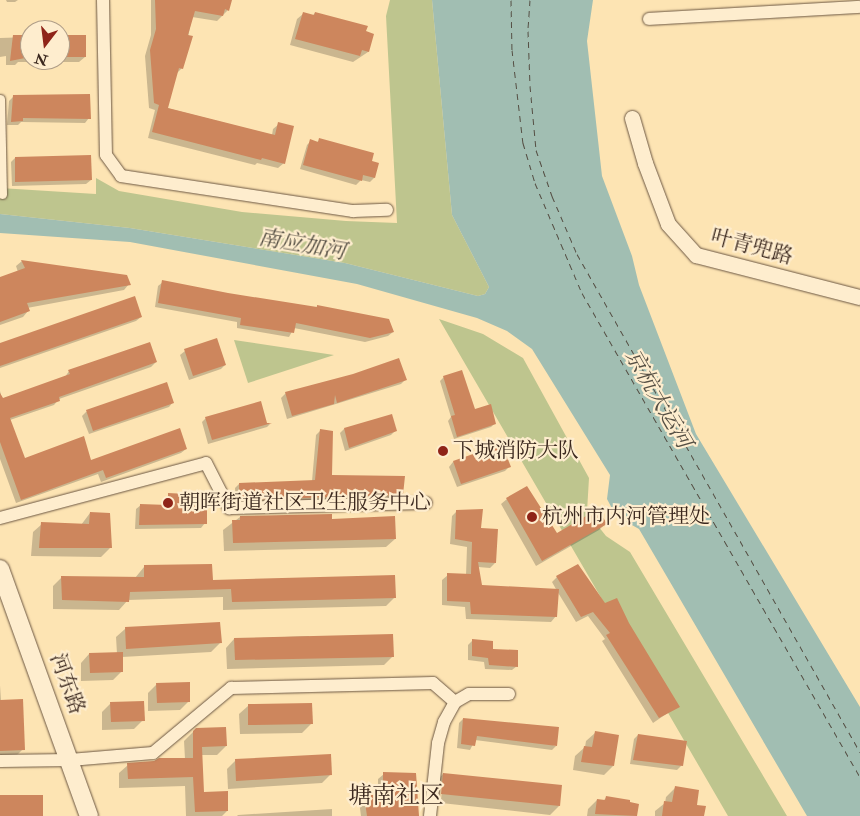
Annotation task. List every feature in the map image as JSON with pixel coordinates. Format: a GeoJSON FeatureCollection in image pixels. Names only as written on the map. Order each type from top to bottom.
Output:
{"type":"FeatureCollection","features":[{"type":"Feature","properties":{"kind":"main road","name":"河东路"},"geometry":{"type":"LineString","coordinates":[[0,569],[89,816]]}},
{"type":"Feature","properties":{"kind":"street"},"geometry":{"type":"LineString","coordinates":[[103,0],[106,154],[121,176],[352,211],[387,210]]}},
{"type":"Feature","properties":{"kind":"street"},"geometry":{"type":"LineString","coordinates":[[649,19],[788,6],[860,7]]}},
{"type":"Feature","properties":{"kind":"street"},"geometry":{"type":"LineString","coordinates":[[0,99],[2,194]]}},
{"type":"Feature","properties":{"kind":"street","name":"叶青兜路"},"geometry":{"type":"LineString","coordinates":[[632,118],[645,163],[668,224],[696,254],[860,297]]}},
{"type":"Feature","properties":{"kind":"street"},"geometry":{"type":"LineString","coordinates":[[0,518],[206,464],[229,508],[426,503]]}},
{"type":"Feature","properties":{"kind":"street"},"geometry":{"type":"LineString","coordinates":[[0,760],[70,760],[153,753],[231,688],[433,683],[455,702]]}},
{"type":"Feature","properties":{"kind":"street"},"geometry":{"type":"LineString","coordinates":[[430,816],[438,743],[444,722],[455,702],[469,694],[510,694]]}},
{"type":"Feature","properties":{"kind":"green space"},"geometry":{"type":"Polygon","coordinates":[[[390,0],[432,0],[452,215],[489,287],[485,294],[478,296],[345,263],[130,228],[0,214],[0,188],[96,194],[96,178],[119,191],[242,212],[346,221],[397,223],[386,16],[390,0]]]}},
{"type":"Feature","properties":{"kind":"green space"},"geometry":{"type":"Polygon","coordinates":[[[439,319],[483,334],[523,358],[589,478],[587,512],[606,536],[630,552],[787,816],[728,816],[439,319]]]}},
{"type":"Feature","properties":{"kind":"green space"},"geometry":{"type":"Polygon","coordinates":[[[234,340],[334,355],[248,383],[234,340]]]}},
{"type":"Feature","properties":{"kind":"water","name":"京杭大运河"},"geometry":{"type":"Polygon","coordinates":[[[432,0],[593,0],[587,41],[602,176],[632,256],[639,285],[696,434],[860,707],[860,816],[807,816],[639,529],[616,516],[607,499],[610,475],[532,349],[507,331],[477,318],[357,284],[130,242],[0,233],[0,214],[130,228],[345,263],[478,296],[485,294],[489,287],[452,215],[432,0]]]}},
{"type":"Feature","properties":{"kind":"building"},"geometry":{"type":"Polygon","coordinates":[[[155,0],[232,0],[229,11],[225,9],[223,16],[195,11],[188,35],[193,36],[183,69],[179,68],[168,108],[275,135],[278,122],[294,126],[285,164],[262,158],[261,160],[152,132],[159,105],[154,103],[150,50],[156,29],[155,0]]]}},
{"type":"Feature","properties":{"kind":"building"},"geometry":{"type":"Polygon","coordinates":[[[303,12],[314,15],[315,12],[368,26],[366,31],[374,34],[369,52],[362,50],[360,56],[295,39],[303,12]]]}},
{"type":"Feature","properties":{"kind":"building"},"geometry":{"type":"Polygon","coordinates":[[[13,35],[20,35],[20,59],[10,61],[13,35]]]}},
{"type":"Feature","properties":{"kind":"building"},"geometry":{"type":"Polygon","coordinates":[[[70,35],[86,35],[86,57],[70,57],[70,35]]]}},
{"type":"Feature","properties":{"kind":"building"},"geometry":{"type":"Polygon","coordinates":[[[90,94],[91,119],[23,118],[23,121],[11,122],[13,95],[90,94]]]}},
{"type":"Feature","properties":{"kind":"building"},"geometry":{"type":"Polygon","coordinates":[[[319,138],[374,153],[372,161],[379,163],[375,178],[363,175],[362,181],[303,165],[310,139],[318,142],[319,138]]]}},
{"type":"Feature","properties":{"kind":"building"},"geometry":{"type":"Polygon","coordinates":[[[91,155],[92,180],[15,182],[15,157],[91,155]]]}},
{"type":"Feature","properties":{"kind":"building"},"geometry":{"type":"Polygon","coordinates":[[[21,260],[127,275],[131,285],[27,303],[30,311],[0,322],[0,277],[25,268],[21,260]]]}},
{"type":"Feature","properties":{"kind":"building"},"geometry":{"type":"Polygon","coordinates":[[[162,280],[228,293],[317,307],[317,305],[389,319],[394,332],[370,338],[296,323],[294,333],[240,325],[241,318],[158,303],[162,280]]]}},
{"type":"Feature","properties":{"kind":"building"},"geometry":{"type":"Polygon","coordinates":[[[135,296],[142,317],[0,366],[0,343],[135,296]]]}},
{"type":"Feature","properties":{"kind":"building"},"geometry":{"type":"Polygon","coordinates":[[[217,338],[226,365],[193,376],[184,349],[217,338]]]}},
{"type":"Feature","properties":{"kind":"building"},"geometry":{"type":"Polygon","coordinates":[[[150,342],[157,362],[59,397],[60,401],[10,418],[25,458],[84,436],[91,460],[180,428],[187,449],[106,478],[103,470],[21,500],[0,442],[0,393],[3,398],[70,374],[68,370],[150,342]]]}},
{"type":"Feature","properties":{"kind":"building"},"geometry":{"type":"Polygon","coordinates":[[[399,358],[407,380],[337,403],[335,395],[334,404],[292,416],[285,392],[353,374],[399,358]]]}},
{"type":"Feature","properties":{"kind":"building"},"geometry":{"type":"Polygon","coordinates":[[[462,370],[475,409],[491,404],[496,424],[457,437],[451,416],[455,415],[443,376],[462,370]]]}},
{"type":"Feature","properties":{"kind":"building"},"geometry":{"type":"Polygon","coordinates":[[[167,382],[174,403],[93,431],[86,410],[167,382]]]}},
{"type":"Feature","properties":{"kind":"building"},"geometry":{"type":"Polygon","coordinates":[[[261,401],[267,423],[272,423],[212,440],[205,417],[261,401]]]}},
{"type":"Feature","properties":{"kind":"building"},"geometry":{"type":"Polygon","coordinates":[[[392,414],[397,431],[349,448],[344,428],[392,414]]]}},
{"type":"Feature","properties":{"kind":"building"},"geometry":{"type":"Polygon","coordinates":[[[320,429],[333,431],[332,475],[405,476],[403,495],[239,500],[239,483],[315,480],[320,429]]]}},
{"type":"Feature","properties":{"kind":"building"},"geometry":{"type":"Polygon","coordinates":[[[502,444],[511,467],[461,484],[453,461],[502,444]]]}},
{"type":"Feature","properties":{"kind":"building","name":"杭州市内河管理处"},"geometry":{"type":"Polygon","coordinates":[[[527,486],[557,533],[598,509],[607,524],[542,561],[506,498],[527,486]]]}},
{"type":"Feature","properties":{"kind":"building"},"geometry":{"type":"Polygon","coordinates":[[[168,493],[207,495],[207,524],[139,525],[140,504],[168,505],[168,493]]]}},
{"type":"Feature","properties":{"kind":"building"},"geometry":{"type":"Polygon","coordinates":[[[483,509],[481,528],[498,529],[496,563],[478,562],[482,585],[559,589],[557,617],[471,614],[470,602],[447,601],[447,573],[471,574],[472,542],[455,539],[456,510],[483,509]]]}},
{"type":"Feature","properties":{"kind":"building"},"geometry":{"type":"Polygon","coordinates":[[[90,512],[110,513],[112,548],[39,548],[41,522],[89,524],[90,512]]]}},
{"type":"Feature","properties":{"kind":"building"},"geometry":{"type":"Polygon","coordinates":[[[332,514],[332,519],[395,516],[396,539],[233,543],[232,520],[240,520],[240,516],[332,514]]]}},
{"type":"Feature","properties":{"kind":"building"},"geometry":{"type":"Polygon","coordinates":[[[212,564],[213,580],[395,575],[396,598],[232,602],[231,589],[130,592],[129,602],[62,600],[61,576],[144,577],[144,565],[212,564]]]}},
{"type":"Feature","properties":{"kind":"building"},"geometry":{"type":"Polygon","coordinates":[[[578,564],[605,603],[617,598],[629,623],[680,707],[659,718],[606,635],[610,633],[593,612],[581,617],[556,576],[578,564]]]}},
{"type":"Feature","properties":{"kind":"building"},"geometry":{"type":"Polygon","coordinates":[[[220,622],[222,643],[126,649],[125,627],[220,622]]]}},
{"type":"Feature","properties":{"kind":"building"},"geometry":{"type":"Polygon","coordinates":[[[393,634],[394,657],[235,660],[234,638],[393,634]]]}},
{"type":"Feature","properties":{"kind":"building"},"geometry":{"type":"Polygon","coordinates":[[[472,639],[493,641],[493,649],[518,650],[518,667],[489,665],[488,658],[472,656],[472,639]]]}},
{"type":"Feature","properties":{"kind":"building"},"geometry":{"type":"Polygon","coordinates":[[[123,652],[123,672],[90,673],[89,653],[123,652]]]}},
{"type":"Feature","properties":{"kind":"building"},"geometry":{"type":"Polygon","coordinates":[[[190,682],[190,702],[157,703],[156,683],[190,682]]]}},
{"type":"Feature","properties":{"kind":"building"},"geometry":{"type":"Polygon","coordinates":[[[23,699],[25,750],[0,751],[0,700],[23,699]]]}},
{"type":"Feature","properties":{"kind":"building"},"geometry":{"type":"Polygon","coordinates":[[[144,701],[145,721],[111,722],[110,702],[144,701]]]}},
{"type":"Feature","properties":{"kind":"building"},"geometry":{"type":"Polygon","coordinates":[[[312,703],[313,724],[248,725],[248,704],[312,703]]]}},
{"type":"Feature","properties":{"kind":"building"},"geometry":{"type":"Polygon","coordinates":[[[463,718],[559,727],[557,746],[477,736],[475,746],[461,744],[463,718]]]}},
{"type":"Feature","properties":{"kind":"building"},"geometry":{"type":"Polygon","coordinates":[[[226,727],[227,746],[202,747],[204,792],[228,791],[228,811],[195,812],[193,777],[128,779],[127,763],[154,761],[159,758],[193,758],[193,731],[196,728],[226,727]]]}},
{"type":"Feature","properties":{"kind":"building"},"geometry":{"type":"Polygon","coordinates":[[[595,731],[619,735],[614,766],[581,762],[584,746],[592,747],[595,731]]]}},
{"type":"Feature","properties":{"kind":"building"},"geometry":{"type":"Polygon","coordinates":[[[638,734],[687,741],[683,766],[633,760],[638,734]]]}},
{"type":"Feature","properties":{"kind":"building"},"geometry":{"type":"Polygon","coordinates":[[[331,754],[332,775],[236,781],[235,759],[331,754]]]}},
{"type":"Feature","properties":{"kind":"building"},"geometry":{"type":"Polygon","coordinates":[[[383,772],[416,773],[419,816],[367,816],[364,795],[383,795],[383,772]]]}},
{"type":"Feature","properties":{"kind":"building"},"geometry":{"type":"Polygon","coordinates":[[[443,773],[562,785],[560,806],[441,794],[443,773]]]}},
{"type":"Feature","properties":{"kind":"building"},"geometry":{"type":"Polygon","coordinates":[[[675,786],[699,790],[697,805],[706,806],[704,816],[662,816],[664,801],[672,802],[675,786]]]}},
{"type":"Feature","properties":{"kind":"building"},"geometry":{"type":"Polygon","coordinates":[[[0,795],[43,795],[43,816],[0,816],[0,795]]]}},
{"type":"Feature","properties":{"kind":"building"},"geometry":{"type":"Polygon","coordinates":[[[606,796],[630,800],[630,802],[639,804],[637,816],[595,814],[597,799],[605,800],[606,796]]]}},
{"type":"Feature","properties":{"kind":"ferry route"},"geometry":{"type":"LineString","coordinates":[[511,0],[512,50],[523,143],[535,183],[582,293],[860,777]]}},
{"type":"Feature","properties":{"kind":"ferry route"},"geometry":{"type":"LineString","coordinates":[[530,0],[528,31],[530,86],[536,150],[552,196],[577,254],[860,752]]}},
{"type":"Feature","properties":{"kind":"place","name":"下城消防大队"},"geometry":{"type":"Point","coordinates":[443,451]}},
{"type":"Feature","properties":{"kind":"place","name":"朝晖街道社区卫生服务中心"},"geometry":{"type":"Point","coordinates":[168,503]}},
{"type":"Feature","properties":{"kind":"place","name":"杭州市内河管理处"},"geometry":{"type":"Point","coordinates":[532,517]}},
{"type":"Feature","properties":{"kind":"district","name":"塘南社区"},"geometry":{"type":"Point","coordinates":[396,796]}},
{"type":"Feature","properties":{"kind":"water label","name":"南应加河"},"geometry":{"type":"Point","coordinates":[302,245]}}]}
